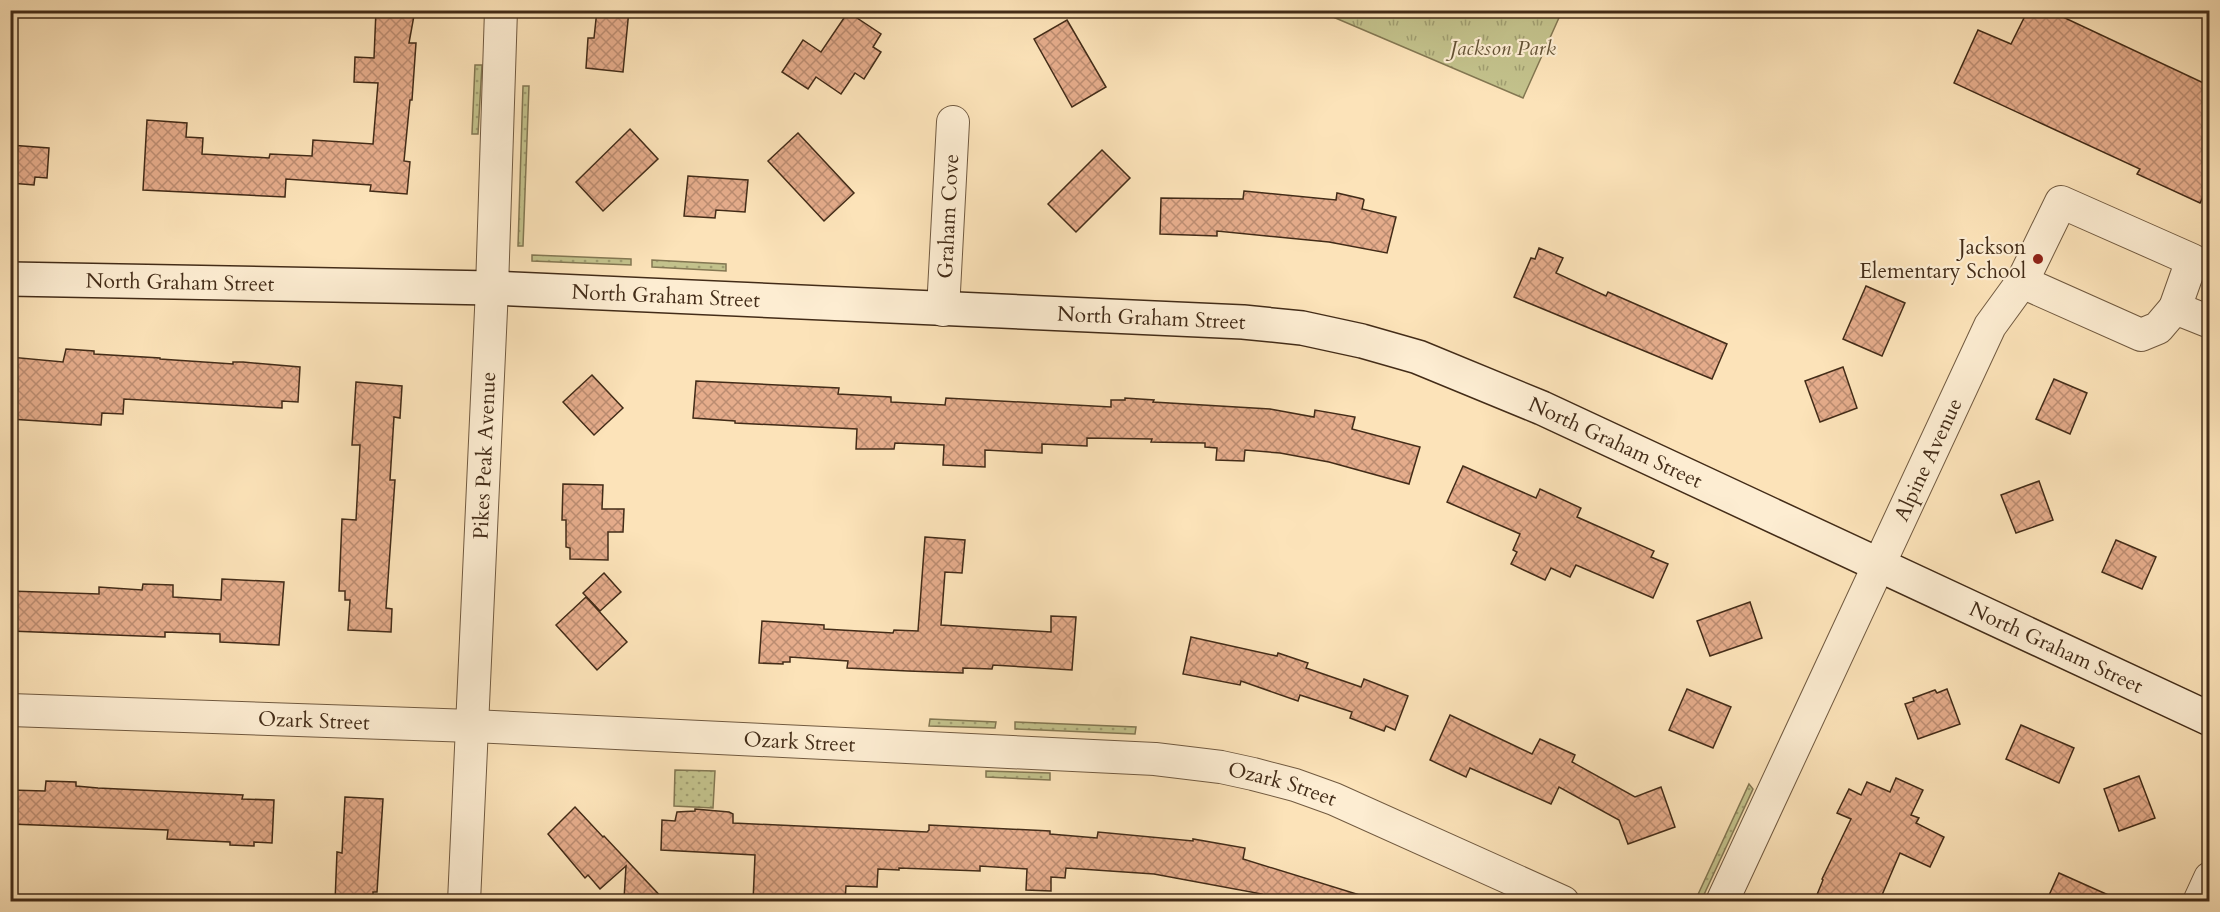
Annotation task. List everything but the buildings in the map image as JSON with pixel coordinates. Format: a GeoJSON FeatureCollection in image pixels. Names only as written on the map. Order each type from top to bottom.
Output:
{"type":"FeatureCollection","features":[{"type":"Feature","properties":{"kind":"main road","name":"North Graham Street"},"geometry":{"type":"LineString","coordinates":[[10,279],[492,288],[1243,322],[1302,328],[1362,341],[1418,357],[1542,408],[2210,719]]}},
{"type":"Feature","properties":{"kind":"street","name":"Pikes Peak Avenue"},"geometry":{"type":"LineString","coordinates":[[464,902],[492,288],[501,10]]}},
{"type":"Feature","properties":{"kind":"street","name":"Graham Cove"},"geometry":{"type":"LineString","coordinates":[[943,310],[953,122]]}},
{"type":"Feature","properties":{"kind":"street","name":"Alpine Avenue"},"geometry":{"type":"LineString","coordinates":[[1722,902],[1990,326],[2022,282],[2061,201],[2192,260],[2175,308]]}},
{"type":"Feature","properties":{"kind":"street"},"geometry":{"type":"LineString","coordinates":[[2022,282],[2141,335],[2158,328],[2175,308],[2210,322]]}},
{"type":"Feature","properties":{"kind":"street","name":"Ozark Street"},"geometry":{"type":"LineString","coordinates":[[10,710],[472,726],[672,737],[1061,753],[1155,759],[1221,767],[1295,785],[1335,799],[1563,902]]}},
{"type":"Feature","properties":{"kind":"street"},"geometry":{"type":"LineString","coordinates":[[2199,902],[2210,878]]}},
{"type":"Feature","properties":{"kind":"green space","name":"Jackson Park"},"geometry":{"type":"Polygon","coordinates":[[[1319,11],[1562,11],[1523,98],[1319,11]]]}},
{"type":"Feature","properties":{"kind":"green space"},"geometry":{"type":"Polygon","coordinates":[[[475,65],[482,65],[478,134],[472,134],[475,65]]]}},
{"type":"Feature","properties":{"kind":"green space"},"geometry":{"type":"Polygon","coordinates":[[[523,86],[529,86],[523,246],[518,246],[523,86]]]}},
{"type":"Feature","properties":{"kind":"green space"},"geometry":{"type":"Polygon","coordinates":[[[532,255],[631,259],[631,265],[532,261],[532,255]]]}},
{"type":"Feature","properties":{"kind":"green space"},"geometry":{"type":"Polygon","coordinates":[[[652,260],[726,264],[726,271],[652,267],[652,260]]]}},
{"type":"Feature","properties":{"kind":"green space"},"geometry":{"type":"Polygon","coordinates":[[[930,719],[996,722],[995,728],[929,726],[930,719]]]}},
{"type":"Feature","properties":{"kind":"green space"},"geometry":{"type":"Polygon","coordinates":[[[1015,722],[1136,727],[1135,734],[1015,729],[1015,722]]]}},
{"type":"Feature","properties":{"kind":"green space"},"geometry":{"type":"Polygon","coordinates":[[[675,770],[715,771],[713,808],[674,806],[675,770]]]}},
{"type":"Feature","properties":{"kind":"green space"},"geometry":{"type":"Polygon","coordinates":[[[986,771],[1050,773],[1050,780],[986,777],[986,771]]]}},
{"type":"Feature","properties":{"kind":"green space"},"geometry":{"type":"Polygon","coordinates":[[[1749,784],[1753,789],[1701,901],[1695,901],[1749,784]]]}},
{"type":"Feature","properties":{"kind":"place","name":"Jackson Elementary School"},"geometry":{"type":"Point","coordinates":[2038,259]}}]}
